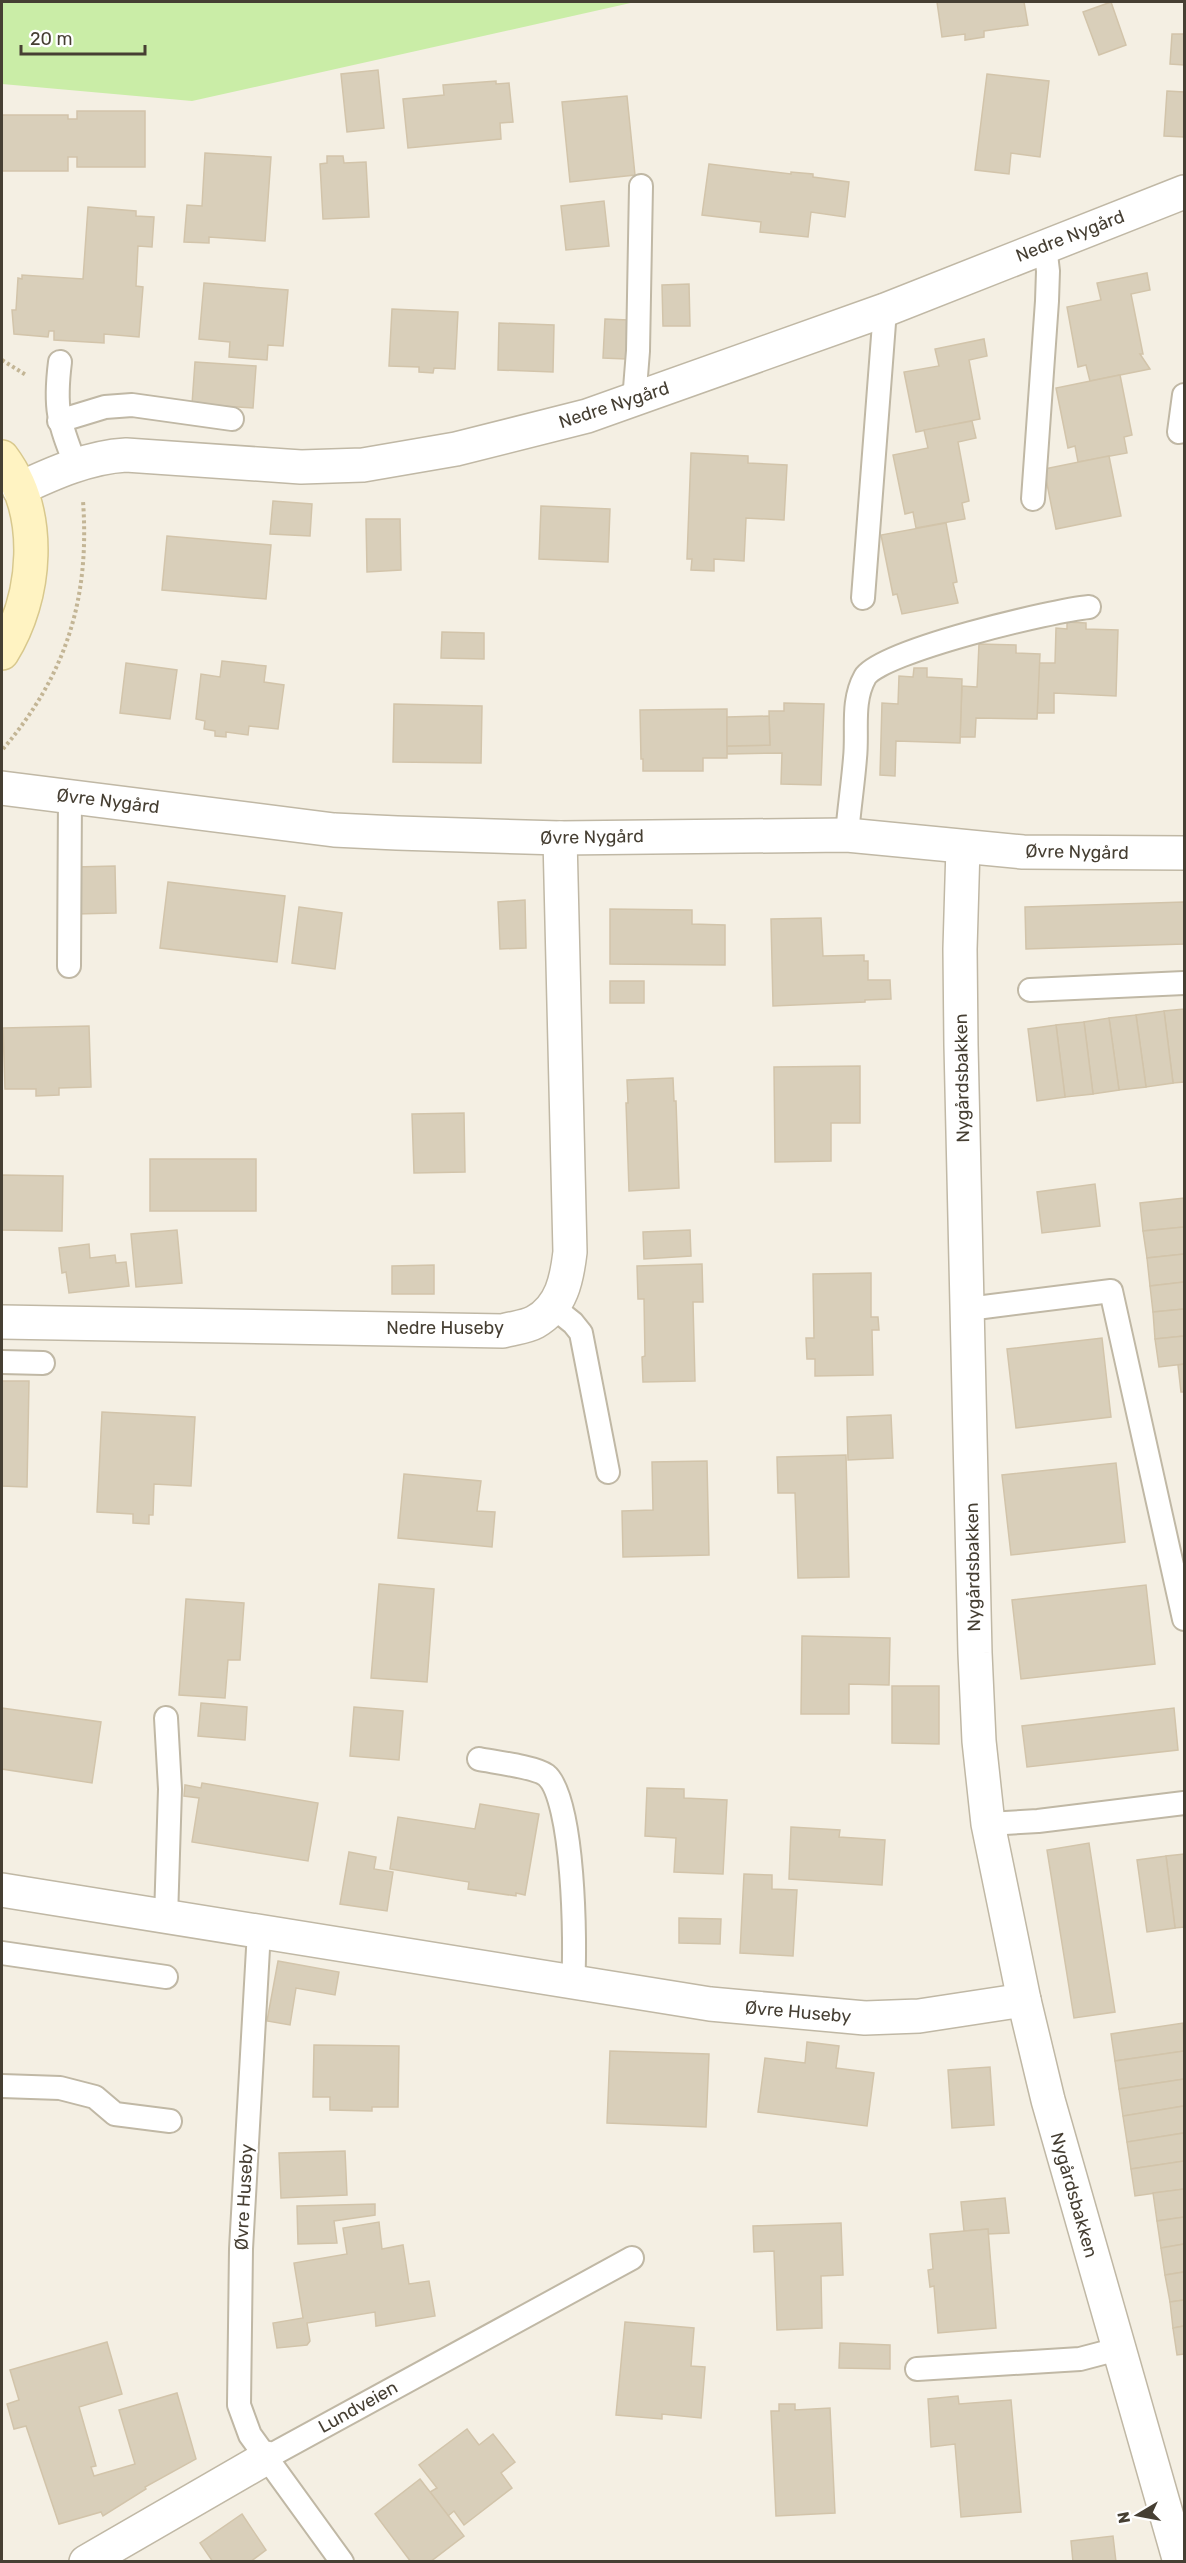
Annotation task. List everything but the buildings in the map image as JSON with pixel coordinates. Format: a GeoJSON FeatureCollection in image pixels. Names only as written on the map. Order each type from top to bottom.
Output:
{"type":"FeatureCollection","features":[{"type":"Feature","properties":{"kind":"main road"},"geometry":{"type":"LineString","coordinates":[[2,457],[19,489],[31,546],[30,576],[25,603],[15,632],[2,653]]}},
{"type":"Feature","properties":{"kind":"street","name":"Nedre Nygård"},"geometry":{"type":"LineString","coordinates":[[19,489],[76,466],[111,456],[126,455],[301,467],[363,465],[456,449],[587,416],[885,310],[1185,192]]}},
{"type":"Feature","properties":{"kind":"street","name":"Øvre Nygård"},"geometry":{"type":"LineString","coordinates":[[2,788],[334,830],[560,838],[847,835],[963,848],[1098,854],[1185,853]]}},
{"type":"Feature","properties":{"kind":"street","name":"Nedre Huseby"},"geometry":{"type":"LineString","coordinates":[[2,1322],[503,1331],[535,1322],[552,1307],[566,1285],[570,1251],[560,838]]}},
{"type":"Feature","properties":{"kind":"street","name":"Nygårdsbakken"},"geometry":{"type":"LineString","coordinates":[[963,848],[960,1034],[975,1653],[979,1741],[987,1824],[1024,2000],[1048,2100],[1180,2562]]}},
{"type":"Feature","properties":{"kind":"street","name":"Øvre Huseby"},"geometry":{"type":"LineString","coordinates":[[2,1890],[710,2004],[865,2018],[919,2016],[1024,2000]]}},
{"type":"Feature","properties":{"kind":"street","name":"Lundveien"},"geometry":{"type":"LineString","coordinates":[[86,2562],[266,2458]]}},
{"type":"Feature","properties":{"kind":"lane"},"geometry":{"type":"LineString","coordinates":[[634,401],[638,351],[641,186]]}},
{"type":"Feature","properties":{"kind":"lane"},"geometry":{"type":"LineString","coordinates":[[1033,499],[1047,301],[1048,271],[1045,246]]}},
{"type":"Feature","properties":{"kind":"lane"},"geometry":{"type":"LineString","coordinates":[[863,598],[885,310]]}},
{"type":"Feature","properties":{"kind":"lane"},"geometry":{"type":"LineString","coordinates":[[60,362],[56,393],[59,421],[76,466]]}},
{"type":"Feature","properties":{"kind":"lane"},"geometry":{"type":"LineString","coordinates":[[1179,432],[1185,395]]}},
{"type":"Feature","properties":{"kind":"lane"},"geometry":{"type":"LineString","coordinates":[[59,421],[93,409],[132,405],[232,419]]}},
{"type":"Feature","properties":{"kind":"lane"},"geometry":{"type":"LineString","coordinates":[[847,835],[856,755],[856,708],[865,678],[870,670],[879,664],[918,650],[1018,620],[1064,609],[1089,607]]}},
{"type":"Feature","properties":{"kind":"lane"},"geometry":{"type":"LineString","coordinates":[[69,966],[70,797]]}},
{"type":"Feature","properties":{"kind":"lane"},"geometry":{"type":"LineString","coordinates":[[1030,990],[1185,983]]}},
{"type":"Feature","properties":{"kind":"lane"},"geometry":{"type":"LineString","coordinates":[[968,1309],[1112,1291],[1185,1619]]}},
{"type":"Feature","properties":{"kind":"lane"},"geometry":{"type":"LineString","coordinates":[[552,1307],[573,1323],[581,1334],[609,1472]]}},
{"type":"Feature","properties":{"kind":"lane"},"geometry":{"type":"LineString","coordinates":[[2,1362],[43,1363]]}},
{"type":"Feature","properties":{"kind":"lane"},"geometry":{"type":"LineString","coordinates":[[166,1718],[170,1789],[166,1918]]}},
{"type":"Feature","properties":{"kind":"lane"},"geometry":{"type":"LineString","coordinates":[[479,1759],[545,1774],[557,1788],[563,1814],[572,1891],[576,1949],[573,1983]]}},
{"type":"Feature","properties":{"kind":"lane"},"geometry":{"type":"LineString","coordinates":[[987,1824],[1038,1821],[1185,1803]]}},
{"type":"Feature","properties":{"kind":"lane","name":"Øvre Huseby"},"geometry":{"type":"LineString","coordinates":[[259,1930],[241,2249],[240,2405],[250,2435],[342,2562]]}},
{"type":"Feature","properties":{"kind":"lane"},"geometry":{"type":"LineString","coordinates":[[2,1953],[166,1977]]}},
{"type":"Feature","properties":{"kind":"lane"},"geometry":{"type":"LineString","coordinates":[[2,2086],[60,2088],[95,2097],[115,2114],[170,2121]]}},
{"type":"Feature","properties":{"kind":"lane","name":"Lundveien"},"geometry":{"type":"LineString","coordinates":[[266,2458],[632,2258]]}},
{"type":"Feature","properties":{"kind":"lane"},"geometry":{"type":"LineString","coordinates":[[917,2369],[1080,2359],[1118,2349]]}},
{"type":"Feature","properties":{"kind":"path"},"geometry":{"type":"LineString","coordinates":[[2,751],[17,733],[52,676],[72,628],[79,606],[83,572],[85,531],[83,498]]}},
{"type":"Feature","properties":{"kind":"green space"},"geometry":{"type":"Polygon","coordinates":[[[2,2],[635,2],[192,101],[2,84],[2,2]]]}}]}
